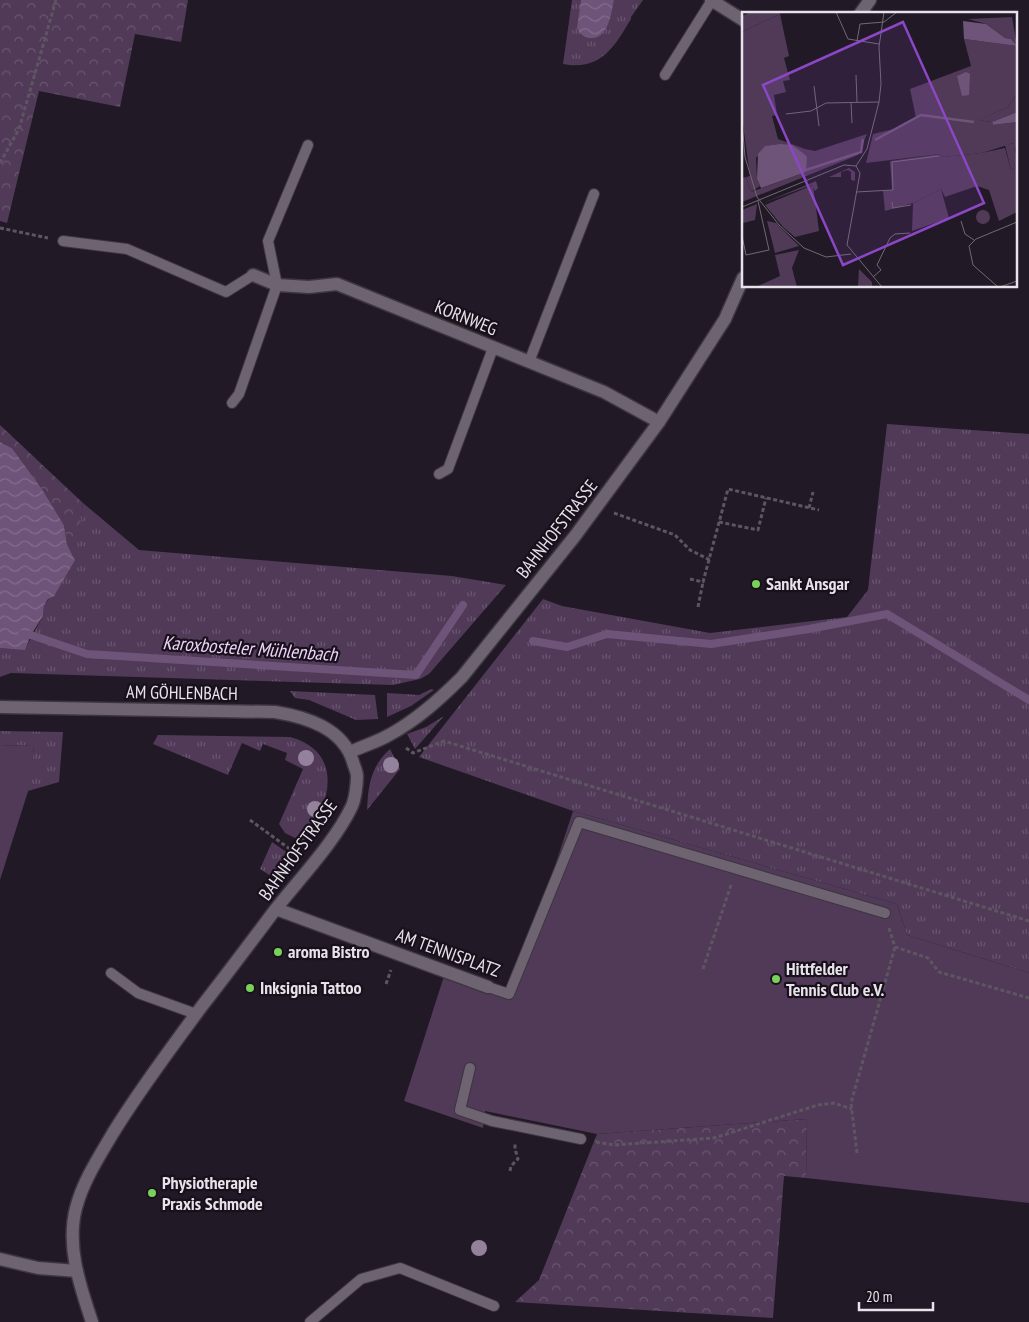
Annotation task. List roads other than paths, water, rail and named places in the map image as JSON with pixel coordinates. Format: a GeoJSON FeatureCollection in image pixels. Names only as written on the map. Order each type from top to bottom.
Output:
{"type":"FeatureCollection","features":[{"type":"Feature","properties":{"kind":"street"},"geometry":{"type":"LineString","coordinates":[[711,0],[742,19]]}},
{"type":"Feature","properties":{"kind":"street"},"geometry":{"type":"LineString","coordinates":[[861,12],[870,0]]}},
{"type":"Feature","properties":{"kind":"street","name":"KORNWEG"},"geometry":{"type":"LineString","coordinates":[[253,275],[277,285],[309,287],[338,284],[604,392],[659,422]]}},
{"type":"Feature","properties":{"kind":"street","name":"BAHNHOFSTRASSE"},"geometry":{"type":"LineString","coordinates":[[92,1322],[72,1247],[76,1207],[88,1176],[131,1103],[196,1014],[312,865],[352,805],[357,775],[350,752],[389,735],[431,706],[462,677],[597,507],[659,422],[725,319],[742,280]]}},
{"type":"Feature","properties":{"kind":"street","name":"AM GÖHLENBACH"},"geometry":{"type":"LineString","coordinates":[[0,707],[275,712],[296,715],[329,730],[340,739],[350,752]]}},
{"type":"Feature","properties":{"kind":"street","name":"AM TENNISPLATZ"},"geometry":{"type":"LineString","coordinates":[[276,909],[488,987]]}},
{"type":"Feature","properties":{"kind":"street"},"geometry":{"type":"LineString","coordinates":[[0,1259],[38,1268],[77,1271]]}},
{"type":"Feature","properties":{"kind":"lane"},"geometry":{"type":"LineString","coordinates":[[666,75],[711,0]]}},
{"type":"Feature","properties":{"kind":"lane"},"geometry":{"type":"LineString","coordinates":[[232,403],[239,394],[277,285],[268,242],[308,145]]}},
{"type":"Feature","properties":{"kind":"lane"},"geometry":{"type":"LineString","coordinates":[[529,362],[594,194]]}},
{"type":"Feature","properties":{"kind":"lane"},"geometry":{"type":"LineString","coordinates":[[63,241],[127,249],[226,292],[253,275]]}},
{"type":"Feature","properties":{"kind":"lane"},"geometry":{"type":"LineString","coordinates":[[439,474],[448,469],[494,348]]}},
{"type":"Feature","properties":{"kind":"lane","name":"AM TENNISPLATZ"},"geometry":{"type":"LineString","coordinates":[[488,987],[509,994],[579,822],[885,913]]}},
{"type":"Feature","properties":{"kind":"lane"},"geometry":{"type":"LineString","coordinates":[[111,973],[138,993],[196,1014]]}},
{"type":"Feature","properties":{"kind":"lane"},"geometry":{"type":"LineString","coordinates":[[470,1068],[460,1110],[492,1121],[581,1139]]}},
{"type":"Feature","properties":{"kind":"lane"},"geometry":{"type":"LineString","coordinates":[[310,1322],[361,1279],[400,1268],[494,1306]]}},
{"type":"Feature","properties":{"kind":"water"},"geometry":{"type":"Polygon","coordinates":[[[581,0],[614,0],[608,25],[601,35],[585,37],[577,28],[581,0]]]}},
{"type":"Feature","properties":{"kind":"water"},"geometry":{"type":"Polygon","coordinates":[[[0,442],[12,448],[42,489],[64,525],[67,544],[75,560],[54,596],[48,599],[44,606],[43,616],[31,635],[25,650],[0,648],[0,442]]]}},
{"type":"Feature","properties":{"kind":"waterway","name":"Karoxbosteler Mühlenbach"},"geometry":{"type":"LineString","coordinates":[[22,634],[31,635],[87,654],[416,675],[463,605]]}},
{"type":"Feature","properties":{"kind":"waterway","name":"Karoxbosteler Mühlenbach"},"geometry":{"type":"LineString","coordinates":[[533,641],[567,647],[607,634],[711,644],[809,629],[887,614],[1029,700]]}},
{"type":"Feature","properties":{"kind":"place","name":"Sankt Ansgar"},"geometry":{"type":"Point","coordinates":[756,584]}},
{"type":"Feature","properties":{"kind":"place","name":"aroma Bistro"},"geometry":{"type":"Point","coordinates":[278,952]}},
{"type":"Feature","properties":{"kind":"place","name":"Hittfelder Tennis Club e.V."},"geometry":{"type":"Point","coordinates":[776,979]}},
{"type":"Feature","properties":{"kind":"place","name":"Inksignia Tattoo"},"geometry":{"type":"Point","coordinates":[250,988]}},
{"type":"Feature","properties":{"kind":"place","name":"Physiotherapie Praxis Schmode"},"geometry":{"type":"Point","coordinates":[152,1193]}}]}
